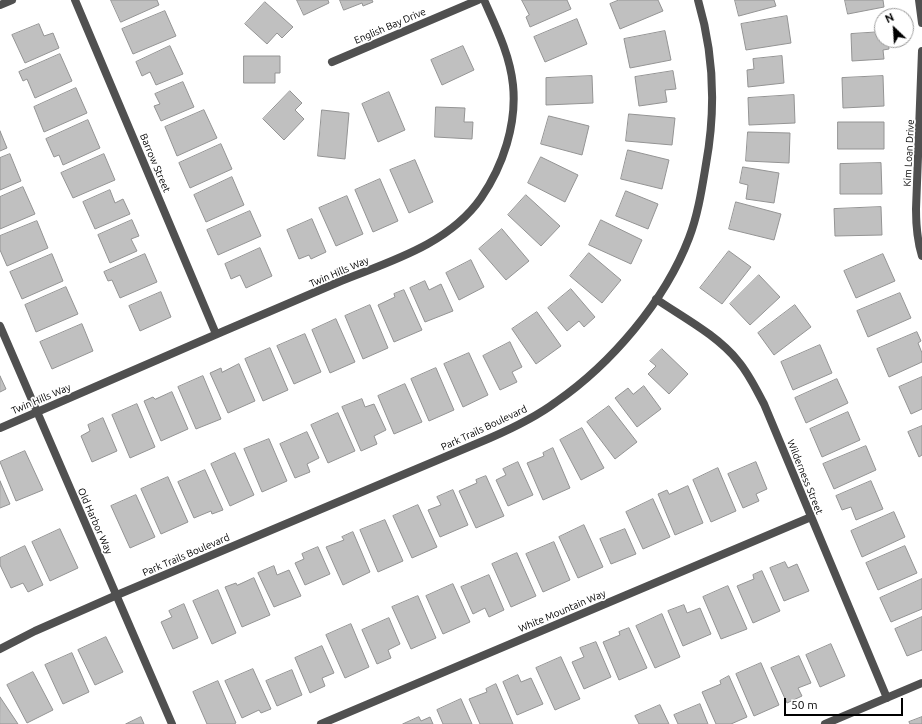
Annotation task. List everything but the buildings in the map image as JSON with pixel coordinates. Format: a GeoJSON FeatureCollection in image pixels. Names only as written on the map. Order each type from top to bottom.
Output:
{"type":"FeatureCollection","features":[{"type":"Feature","properties":{"kind":"street"},"geometry":{"type":"LineString","coordinates":[[0,5],[12,0]]}},
{"type":"Feature","properties":{"kind":"street","name":"Barrow Street"},"geometry":{"type":"LineString","coordinates":[[74,0],[216,334]]}},
{"type":"Feature","properties":{"kind":"street","name":"English Bay Drive"},"geometry":{"type":"LineString","coordinates":[[332,62],[478,0]]}},
{"type":"Feature","properties":{"kind":"street","name":"Twin Hills Way"},"geometry":{"type":"LineString","coordinates":[[0,428],[216,334],[403,256],[427,244],[453,228],[481,199],[498,168],[505,153],[512,118],[513,86],[506,55],[484,0]]}},
{"type":"Feature","properties":{"kind":"street","name":"Park Trails Boulevard"},"geometry":{"type":"LineString","coordinates":[[0,649],[35,631],[117,595],[490,438],[532,418],[555,403],[598,368],[624,341],[656,299],[676,266],[689,237],[697,207],[709,148],[712,117],[711,63],[704,21],[698,0]]}},
{"type":"Feature","properties":{"kind":"street"},"geometry":{"type":"LineString","coordinates":[[919,0],[922,23]]}},
{"type":"Feature","properties":{"kind":"street","name":"Kim Loan Drive"},"geometry":{"type":"LineString","coordinates":[[922,51],[921,118],[916,227],[918,245],[922,256]]}},
{"type":"Feature","properties":{"kind":"street","name":"Wilderness Street"},"geometry":{"type":"LineString","coordinates":[[656,299],[721,344],[738,361],[752,381],[764,404],[887,698]]}},
{"type":"Feature","properties":{"kind":"street","name":"Old Harbor Way"},"geometry":{"type":"LineString","coordinates":[[0,326],[172,724]]}},
{"type":"Feature","properties":{"kind":"street","name":"White Mountain Way"},"geometry":{"type":"LineString","coordinates":[[321,724],[810,517]]}},
{"type":"Feature","properties":{"kind":"street"},"geometry":{"type":"LineString","coordinates":[[825,724],[922,683]]}}]}
